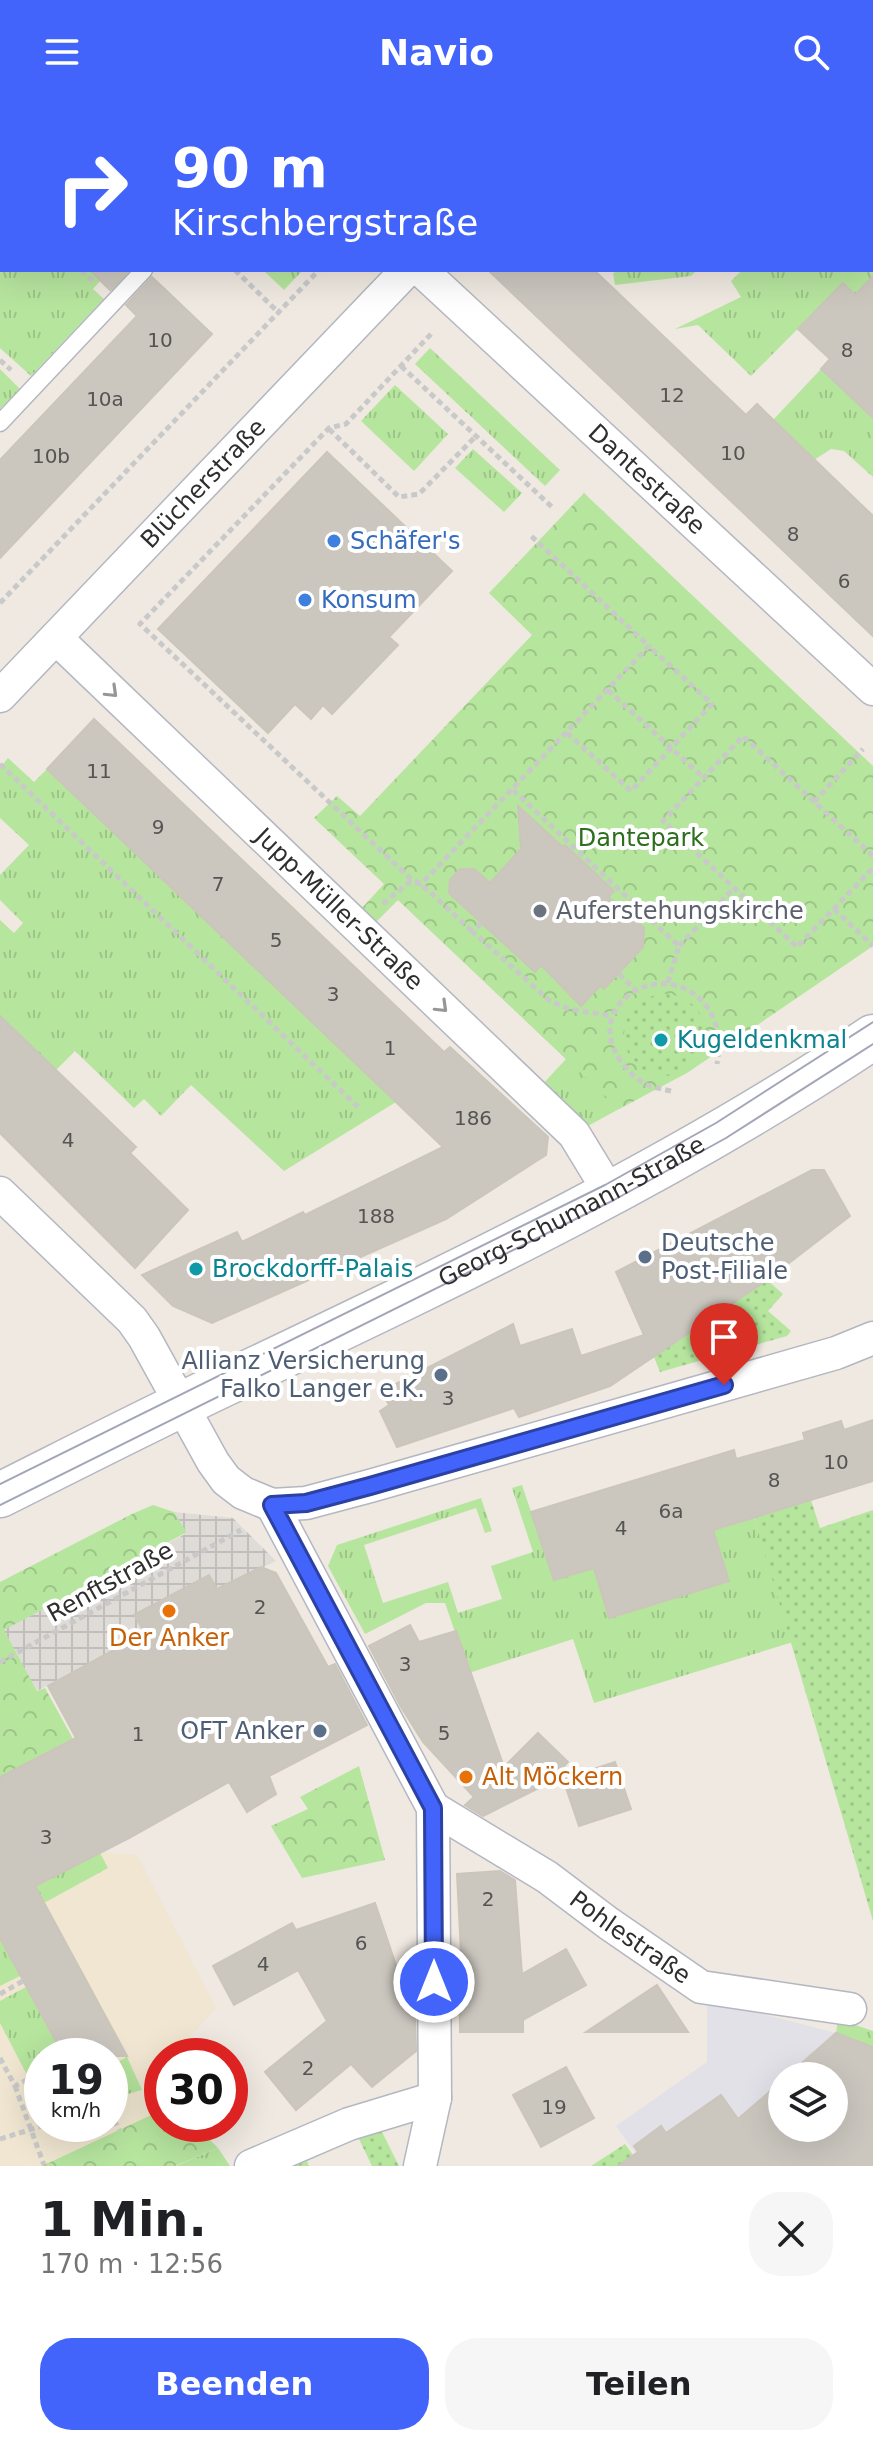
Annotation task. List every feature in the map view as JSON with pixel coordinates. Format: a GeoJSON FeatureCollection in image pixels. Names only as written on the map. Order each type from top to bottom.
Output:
{"type":"FeatureCollection","features":[{"type":"Feature","properties":{"kind":"main road","name":"Georg-Schumann-Straße"},"geometry":{"type":"LineString","coordinates":[[0,1495],[496,1253],[721,1132],[873,1037]]}},
{"type":"Feature","properties":{"kind":"street","name":"Blücherstraße"},"geometry":{"type":"LineString","coordinates":[[0,696],[405,272]]}},
{"type":"Feature","properties":{"kind":"street","name":"Dantestraße"},"geometry":{"type":"LineString","coordinates":[[423,272],[873,689]]}},
{"type":"Feature","properties":{"kind":"street","name":"Jupp-Müller-Straße"},"geometry":{"type":"LineString","coordinates":[[56,638],[574,1134],[610,1193]]}},
{"type":"Feature","properties":{"kind":"street"},"geometry":{"type":"LineString","coordinates":[[0,1193],[132,1320],[226,1480],[243,1493],[272,1505],[306,1503],[370,1486],[836,1353],[873,1338]]}},
{"type":"Feature","properties":{"kind":"street"},"geometry":{"type":"LineString","coordinates":[[272,1505],[433,1808],[435,2098],[420,2166]]}},
{"type":"Feature","properties":{"kind":"street","name":"Pohlestraße"},"geometry":{"type":"LineString","coordinates":[[433,1808],[547,1877],[701,1987],[850,2009]]}},
{"type":"Feature","properties":{"kind":"street"},"geometry":{"type":"LineString","coordinates":[[251,2166],[349,2124],[435,2098]]}},
{"type":"Feature","properties":{"kind":"lane"},"geometry":{"type":"LineString","coordinates":[[0,423],[142,272]]}},
{"type":"Feature","properties":{"kind":"path"},"geometry":{"type":"LineString","coordinates":[[237,272],[279,313]]}},
{"type":"Feature","properties":{"kind":"path"},"geometry":{"type":"LineString","coordinates":[[0,603],[317,272]]}},
{"type":"Feature","properties":{"kind":"path"},"geometry":{"type":"LineString","coordinates":[[431,334],[346,424],[329,428],[140,624],[411,879],[421,884],[550,1001],[569,1009],[612,1016]]}},
{"type":"Feature","properties":{"kind":"path"},"geometry":{"type":"LineString","coordinates":[[0,360],[11,370]]}},
{"type":"Feature","properties":{"kind":"path"},"geometry":{"type":"LineString","coordinates":[[401,366],[553,508]]}},
{"type":"Feature","properties":{"kind":"path"},"geometry":{"type":"LineString","coordinates":[[329,428],[399,497],[419,494],[476,436]]}},
{"type":"Feature","properties":{"kind":"path"},"geometry":{"type":"LineString","coordinates":[[529,534],[712,704],[631,791],[567,733]]}},
{"type":"Feature","properties":{"kind":"path"},"geometry":{"type":"LineString","coordinates":[[421,884],[649,646]]}},
{"type":"Feature","properties":{"kind":"path"},"geometry":{"type":"LineString","coordinates":[[608,690],[704,778]]}},
{"type":"Feature","properties":{"kind":"path"},"geometry":{"type":"LineString","coordinates":[[873,856],[743,736],[663,821],[797,947],[873,868]]}},
{"type":"Feature","properties":{"kind":"path"},"geometry":{"type":"LineString","coordinates":[[814,802],[863,749]]}},
{"type":"Feature","properties":{"kind":"path"},"geometry":{"type":"LineString","coordinates":[[0,764],[358,1107]]}},
{"type":"Feature","properties":{"kind":"path"},"geometry":{"type":"LineString","coordinates":[[513,790],[679,946]]}},
{"type":"Feature","properties":{"kind":"path"},"geometry":{"type":"LineString","coordinates":[[375,912],[408,883],[421,884]]}},
{"type":"Feature","properties":{"kind":"path"},"geometry":{"type":"LineString","coordinates":[[667,985],[679,946],[734,888]]}},
{"type":"Feature","properties":{"kind":"path"},"geometry":{"type":"LineString","coordinates":[[834,909],[873,946]]}},
{"type":"Feature","properties":{"kind":"path"},"geometry":{"type":"LineString","coordinates":[[473,932],[481,923]]}},
{"type":"Feature","properties":{"kind":"path"},"geometry":{"type":"LineString","coordinates":[[619,974],[635,990]]}},
{"type":"Feature","properties":{"kind":"path"},"geometry":{"type":"LineString","coordinates":[[671,1091],[645,1084],[626,1069],[613,1050],[610,1031],[612,1016],[622,1000],[635,990],[655,984],[677,985],[697,997],[710,1010],[718,1028],[720,1045],[717,1064]]}},
{"type":"Feature","properties":{"kind":"path","name":"Renftstraße"},"geometry":{"type":"LineString","coordinates":[[0,1662],[237,1533]]}},
{"type":"Feature","properties":{"kind":"path"},"geometry":{"type":"LineString","coordinates":[[0,1994],[23,1981]]}},
{"type":"Feature","properties":{"kind":"path"},"geometry":{"type":"LineString","coordinates":[[0,2058],[24,2112]]}},
{"type":"Feature","properties":{"kind":"path"},"geometry":{"type":"LineString","coordinates":[[15,2086],[24,2081]]}},
{"type":"Feature","properties":{"kind":"path"},"geometry":{"type":"LineString","coordinates":[[0,2139],[24,2131]]}},
{"type":"Feature","properties":{"kind":"path"},"geometry":{"type":"LineString","coordinates":[[35,2142],[44,2165]]}},
{"type":"Feature","properties":{"kind":"shaded area"},"geometry":{"type":"Polygon","coordinates":[[[174,1512],[233,1518],[276,1561],[217,1589],[208,1575],[135,1615],[145,1633],[37,1691],[4,1630],[187,1533],[174,1512]]]}},
{"type":"Feature","properties":{"kind":"shaded area"},"geometry":{"type":"Polygon","coordinates":[[[73,1739],[108,1808],[100,1852],[137,1855],[216,2008],[188,2038],[144,2038],[144,2142],[168,2142],[175,2166],[0,2166],[0,1777],[73,1739]]]}},
{"type":"Feature","properties":{"kind":"shaded area"},"geometry":{"type":"Polygon","coordinates":[[[707,2000],[836,2033],[873,2047],[873,2166],[645,2166],[616,2126],[707,2062],[707,2000]]]}},
{"type":"Feature","properties":{"kind":"green space"},"geometry":{"type":"Polygon","coordinates":[[[0,272],[92,272],[100,280],[108,272],[129,272],[112,291],[101,280],[93,289],[104,299],[31,376],[0,348],[0,272]]]}},
{"type":"Feature","properties":{"kind":"green space"},"geometry":{"type":"Polygon","coordinates":[[[265,272],[301,272],[284,290],[265,272]]]}},
{"type":"Feature","properties":{"kind":"green space"},"geometry":{"type":"Polygon","coordinates":[[[695,272],[691,276],[615,285],[613,273],[695,272]]]}},
{"type":"Feature","properties":{"kind":"green space"},"geometry":{"type":"Polygon","coordinates":[[[740,272],[873,272],[873,276],[855,295],[843,283],[751,376],[698,325],[675,329],[741,297],[731,281],[740,272]]]}},
{"type":"Feature","properties":{"kind":"green space"},"geometry":{"type":"Polygon","coordinates":[[[430,348],[560,470],[545,486],[415,364],[430,348]]]}},
{"type":"Feature","properties":{"kind":"green space"},"geometry":{"type":"Polygon","coordinates":[[[0,369],[20,389],[0,409],[0,369]]]}},
{"type":"Feature","properties":{"kind":"green space"},"geometry":{"type":"Polygon","coordinates":[[[821,369],[873,418],[873,477],[844,451],[831,449],[814,460],[773,420],[821,369]]]}},
{"type":"Feature","properties":{"kind":"green space"},"geometry":{"type":"Polygon","coordinates":[[[395,385],[448,434],[414,471],[361,421],[395,385]]]}},
{"type":"Feature","properties":{"kind":"green space"},"geometry":{"type":"Polygon","coordinates":[[[473,449],[522,493],[504,512],[455,468],[473,449]]]}},
{"type":"Feature","properties":{"kind":"green space","name":"Dantepark"},"geometry":{"type":"Polygon","coordinates":[[[584,493],[873,766],[873,946],[687,1073],[619,1109],[398,900],[375,923],[361,909],[384,884],[314,818],[337,796],[360,816],[532,635],[489,593],[584,493]]]}},
{"type":"Feature","properties":{"kind":"green space"},"geometry":{"type":"Polygon","coordinates":[[[8,758],[34,782],[47,769],[396,1102],[284,1171],[191,1085],[161,1116],[144,1099],[134,1108],[75,1051],[56,1070],[0,1016],[0,920],[14,933],[23,923],[0,900],[0,875],[29,845],[0,818],[0,768],[8,758]]]}},
{"type":"Feature","properties":{"kind":"green space"},"geometry":{"type":"Polygon","coordinates":[[[397,899],[641,1097],[586,1127],[541,1086],[566,1059],[397,899]]]}},
{"type":"Feature","properties":{"kind":"green space"},"geometry":{"type":"Polygon","coordinates":[[[665,994],[681,997],[694,1006],[703,1019],[706,1035],[703,1051],[694,1064],[681,1073],[665,1076],[649,1073],[636,1064],[627,1051],[624,1035],[627,1019],[636,1006],[649,997],[665,994]]]}},
{"type":"Feature","properties":{"kind":"green space"},"geometry":{"type":"Polygon","coordinates":[[[767,1280],[783,1294],[768,1311],[791,1331],[787,1336],[660,1372],[654,1357],[767,1280]]]}},
{"type":"Feature","properties":{"kind":"green space"},"geometry":{"type":"Polygon","coordinates":[[[522,1485],[554,1580],[594,1568],[610,1618],[728,1581],[713,1530],[754,1517],[793,1642],[594,1703],[573,1639],[469,1673],[445,1603],[426,1603],[365,1634],[328,1566],[337,1545],[481,1498],[492,1531],[485,1533],[476,1508],[364,1545],[383,1603],[448,1582],[458,1613],[502,1599],[491,1566],[533,1552],[512,1488],[522,1485]]]}},
{"type":"Feature","properties":{"kind":"green space"},"geometry":{"type":"Polygon","coordinates":[[[811,1500],[820,1528],[873,1510],[873,1921],[754,1517],[811,1500]]]}},
{"type":"Feature","properties":{"kind":"green space"},"geometry":{"type":"Polygon","coordinates":[[[153,1505],[174,1512],[187,1532],[5,1630],[37,1691],[45,1688],[73,1739],[0,1777],[0,1582],[153,1505]]]}},
{"type":"Feature","properties":{"kind":"green space"},"geometry":{"type":"Polygon","coordinates":[[[359,1766],[385,1860],[302,1878],[271,1826],[308,1809],[300,1797],[359,1766]]]}},
{"type":"Feature","properties":{"kind":"green space"},"geometry":{"type":"Polygon","coordinates":[[[100,1853],[108,1868],[0,1927],[0,1904],[100,1853]]]}},
{"type":"Feature","properties":{"kind":"green space"},"geometry":{"type":"Polygon","coordinates":[[[0,1938],[20,1976],[0,1986],[0,1938]]]}},
{"type":"Feature","properties":{"kind":"green space"},"geometry":{"type":"Polygon","coordinates":[[[26,1987],[54,2038],[24,2038],[24,2069],[0,2023],[0,2001],[26,1987]]]}},
{"type":"Feature","properties":{"kind":"green space"},"geometry":{"type":"Polygon","coordinates":[[[838,2019],[873,2031],[873,2047],[836,2033],[838,2019]]]}},
{"type":"Feature","properties":{"kind":"green space"},"geometry":{"type":"Polygon","coordinates":[[[128,2059],[142,2090],[128,2094],[128,2059]]]}},
{"type":"Feature","properties":{"kind":"green space"},"geometry":{"type":"Polygon","coordinates":[[[144,2118],[144,2142],[212,2142],[218,2148],[175,2166],[42,2166],[93,2142],[128,2142],[128,2126],[144,2118]]]}},
{"type":"Feature","properties":{"kind":"green space"},"geometry":{"type":"Polygon","coordinates":[[[360,2130],[381,2130],[399,2166],[372,2166],[358,2137],[307,2161],[309,2166],[284,2166],[360,2130]]]}},
{"type":"Feature","properties":{"kind":"green space"},"geometry":{"type":"Polygon","coordinates":[[[625,2144],[641,2166],[591,2166],[625,2144]]]}},
{"type":"Feature","properties":{"kind":"green space"},"geometry":{"type":"Polygon","coordinates":[[[218,2148],[230,2166],[176,2166],[218,2148]]]}},
{"type":"Feature","properties":{"kind":"building"},"geometry":{"type":"Polygon","coordinates":[[[92,272],[127,272],[110,290],[92,272]]]}},
{"type":"Feature","properties":{"kind":"building"},"geometry":{"type":"Polygon","coordinates":[[[490,272],[596,272],[746,415],[757,404],[873,516],[873,636],[490,272]]]}},
{"type":"Feature","properties":{"kind":"building"},"geometry":{"type":"Polygon","coordinates":[[[873,276],[873,418],[821,369],[830,359],[798,329],[843,283],[855,295],[873,276]]]}},
{"type":"Feature","properties":{"kind":"building"},"geometry":{"type":"Polygon","coordinates":[[[152,277],[212,334],[0,558],[0,460],[137,316],[126,305],[152,277]]]}},
{"type":"Feature","properties":{"kind":"building","name":"Konsum"},"geometry":{"type":"Polygon","coordinates":[[[327,452],[452,571],[389,637],[398,645],[332,714],[323,705],[311,719],[295,704],[268,733],[158,629],[327,452]]]}},
{"type":"Feature","properties":{"kind":"building"},"geometry":{"type":"Polygon","coordinates":[[[94,719],[444,1052],[450,1047],[548,1137],[546,1155],[446,1219],[212,1323],[173,1306],[142,1275],[237,1232],[242,1242],[303,1212],[305,1215],[443,1147],[47,769],[94,719]]]}},
{"type":"Feature","properties":{"kind":"building","name":"Auferstehungskirche"},"geometry":{"type":"Polygon","coordinates":[[[518,806],[614,891],[608,897],[644,928],[643,947],[604,989],[600,986],[581,1006],[541,965],[535,972],[449,893],[450,880],[460,869],[474,869],[490,883],[521,849],[518,806]]]}},
{"type":"Feature","properties":{"kind":"building"},"geometry":{"type":"Polygon","coordinates":[[[0,1016],[136,1147],[130,1153],[188,1210],[135,1268],[0,1133],[0,1016]]]}},
{"type":"Feature","properties":{"kind":"building"},"geometry":{"type":"Polygon","coordinates":[[[812,1170],[824,1170],[850,1216],[767,1280],[610,1386],[519,1417],[514,1408],[397,1447],[380,1411],[389,1405],[382,1391],[513,1324],[520,1346],[572,1329],[581,1356],[644,1335],[616,1272],[812,1170]]]}},
{"type":"Feature","properties":{"kind":"building"},"geometry":{"type":"Polygon","coordinates":[[[873,1420],[873,1481],[713,1530],[729,1581],[609,1618],[594,1568],[554,1580],[531,1512],[734,1450],[736,1459],[805,1440],[803,1433],[841,1421],[844,1430],[873,1420]]]}},
{"type":"Feature","properties":{"kind":"building"},"geometry":{"type":"Polygon","coordinates":[[[261,1567],[276,1573],[328,1667],[335,1664],[367,1725],[269,1776],[276,1794],[247,1812],[229,1782],[35,1886],[117,2038],[54,2038],[0,1938],[0,1777],[76,1738],[48,1686],[145,1633],[134,1615],[209,1575],[217,1589],[261,1567]]]}},
{"type":"Feature","properties":{"kind":"building"},"geometry":{"type":"Polygon","coordinates":[[[410,1625],[419,1642],[456,1631],[504,1767],[538,1733],[568,1762],[547,1784],[483,1816],[465,1805],[474,1797],[423,1742],[369,1646],[410,1625]]]}},
{"type":"Feature","properties":{"kind":"building"},"geometry":{"type":"Polygon","coordinates":[[[615,1762],[631,1809],[579,1826],[563,1779],[615,1762]]]}},
{"type":"Feature","properties":{"kind":"building"},"geometry":{"type":"Polygon","coordinates":[[[500,1871],[515,1880],[522,1974],[566,1949],[586,1985],[523,2020],[523,2032],[460,2032],[459,1973],[462,1973],[457,1874],[500,1871]]]}},
{"type":"Feature","properties":{"kind":"building"},"geometry":{"type":"Polygon","coordinates":[[[375,1903],[402,1983],[415,2011],[416,2051],[372,2087],[351,2064],[296,2110],[265,2072],[327,2021],[298,1970],[234,2005],[213,1966],[292,1923],[296,1930],[375,1903]]]}},
{"type":"Feature","properties":{"kind":"building"},"geometry":{"type":"Polygon","coordinates":[[[657,1985],[688,2032],[586,2032],[657,1985]]]}},
{"type":"Feature","properties":{"kind":"building"},"geometry":{"type":"Polygon","coordinates":[[[836,2033],[873,2047],[873,2166],[618,2166],[638,2152],[634,2146],[661,2126],[666,2133],[721,2095],[738,2119],[768,2093],[768,2142],[848,2142],[848,2062],[803,2062],[836,2033]]]}},
{"type":"Feature","properties":{"kind":"building"},"geometry":{"type":"Polygon","coordinates":[[[566,2067],[594,2118],[541,2147],[513,2095],[566,2067]]]}},
{"type":"Feature","properties":{"kind":"tram line"},"geometry":{"type":"LineString","coordinates":[[0,1484],[605,1185],[716,1123],[873,1022]]}},
{"type":"Feature","properties":{"kind":"tram line"},"geometry":{"type":"LineString","coordinates":[[0,1505],[614,1200],[726,1138],[873,1044]]}},
{"type":"Feature","properties":{"kind":"place","name":"Schäfer's"},"geometry":{"type":"Point","coordinates":[334,541]}},
{"type":"Feature","properties":{"kind":"place","name":"Konsum"},"geometry":{"type":"Point","coordinates":[305,600]}},
{"type":"Feature","properties":{"kind":"place","name":"Auferstehungskirche"},"geometry":{"type":"Point","coordinates":[540,911]}},
{"type":"Feature","properties":{"kind":"place","name":"Kugeldenkmal"},"geometry":{"type":"Point","coordinates":[661,1040]}},
{"type":"Feature","properties":{"kind":"place","name":"Deutsche Post-Filiale"},"geometry":{"type":"Point","coordinates":[645,1257]}},
{"type":"Feature","properties":{"kind":"place","name":"Brockdorff-Palais"},"geometry":{"type":"Point","coordinates":[196,1269]}},
{"type":"Feature","properties":{"kind":"place","name":"Allianz Versicherung Falko Langer e.K."},"geometry":{"type":"Point","coordinates":[441,1375]}},
{"type":"Feature","properties":{"kind":"place","name":"Der Anker"},"geometry":{"type":"Point","coordinates":[169,1611]}},
{"type":"Feature","properties":{"kind":"place","name":"OFT Anker"},"geometry":{"type":"Point","coordinates":[320,1731]}},
{"type":"Feature","properties":{"kind":"place","name":"Alt Möckern"},"geometry":{"type":"Point","coordinates":[466,1777]}},
{"type":"Feature","properties":{"kind":"route"},"geometry":{"type":"LineString","coordinates":[[434,1982],[433,1808],[272,1505],[306,1503],[724,1385]]}}]}
